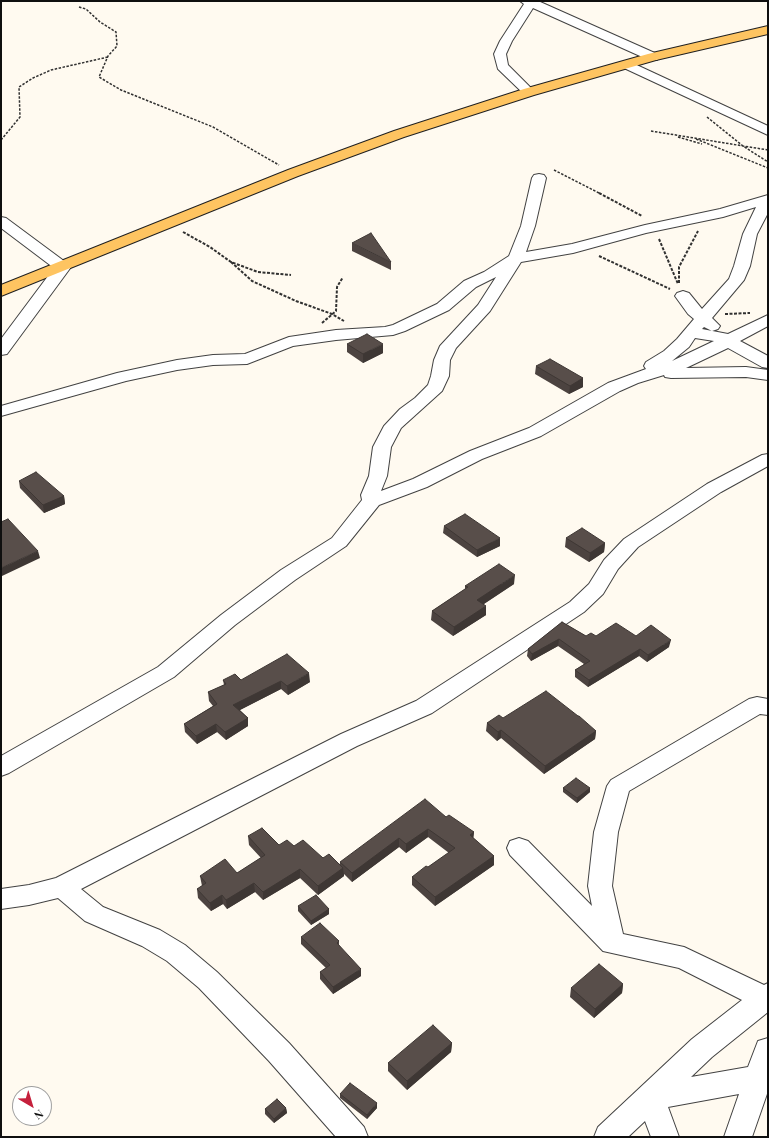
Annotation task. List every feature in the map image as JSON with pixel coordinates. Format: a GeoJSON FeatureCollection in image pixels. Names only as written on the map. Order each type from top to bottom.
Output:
{"type":"FeatureCollection","features":[{"type":"Feature","properties":{"kind":"main road"},"geometry":{"type":"LineString","coordinates":[[1,292],[293,173],[400,134],[529,92],[653,57],[768,30]]}},
{"type":"Feature","properties":{"kind":"street"},"geometry":{"type":"LineString","coordinates":[[529,92],[502,66],[500,54],[506,41],[530,2],[653,57]]}},
{"type":"Feature","properties":{"kind":"street"},"geometry":{"type":"LineString","coordinates":[[628,65],[768,131]]}},
{"type":"Feature","properties":{"kind":"street"},"geometry":{"type":"LineString","coordinates":[[372,501],[370,495],[378,476],[382,447],[393,426],[436,387],[440,376],[442,360],[448,346],[484,308],[516,258],[546,174]]}},
{"type":"Feature","properties":{"kind":"street"},"geometry":{"type":"LineString","coordinates":[[1,411],[123,377],[177,364],[200,361],[247,359],[289,342],[336,335],[386,332],[399,328],[443,307],[470,284],[489,275],[516,258],[573,248],[723,213],[768,199]]}},
{"type":"Feature","properties":{"kind":"street"},"geometry":{"type":"LineString","coordinates":[[1,767],[166,672],[228,620],[288,575],[339,542],[372,501],[420,482],[476,455],[535,432],[594,398],[632,379],[670,355],[683,343],[730,288],[739,275],[750,234],[764,206],[768,204]]}},
{"type":"Feature","properties":{"kind":"street"},"geometry":{"type":"LineString","coordinates":[[1,221],[63,267],[1,350]]}},
{"type":"Feature","properties":{"kind":"street"},"geometry":{"type":"LineString","coordinates":[[683,296],[694,311],[730,340],[768,363]]}},
{"type":"Feature","properties":{"kind":"street"},"geometry":{"type":"LineString","coordinates":[[632,379],[680,364],[730,340],[762,316]]}},
{"type":"Feature","properties":{"kind":"street"},"geometry":{"type":"LineString","coordinates":[[691,332],[730,340]]}},
{"type":"Feature","properties":{"kind":"street"},"geometry":{"type":"LineString","coordinates":[[632,379],[658,374],[681,372],[746,372],[768,375]]}},
{"type":"Feature","properties":{"kind":"street"},"geometry":{"type":"LineString","coordinates":[[1,899],[29,895],[62,887],[349,740],[424,707],[577,607],[596,589],[611,565],[631,543],[714,488],[768,459]]}},
{"type":"Feature","properties":{"kind":"street"},"geometry":{"type":"LineString","coordinates":[[612,943],[600,886],[606,832],[619,786],[757,705],[768,707]]}},
{"type":"Feature","properties":{"kind":"street"},"geometry":{"type":"LineString","coordinates":[[519,848],[612,943],[684,958],[767,998],[702,1048],[608,1137]]}},
{"type":"Feature","properties":{"kind":"street"},"geometry":{"type":"LineString","coordinates":[[62,887],[94,914],[151,938],[176,953],[208,980],[279,1052],[354,1137]]}},
{"type":"Feature","properties":{"kind":"street"},"geometry":{"type":"LineString","coordinates":[[738,1137],[763,1077],[768,1050]]}},
{"type":"Feature","properties":{"kind":"street"},"geometry":{"type":"LineString","coordinates":[[650,1097],[763,1077]]}},
{"type":"Feature","properties":{"kind":"street"},"geometry":{"type":"LineString","coordinates":[[650,1097],[665,1137]]}},
{"type":"Feature","properties":{"kind":"path"},"geometry":{"type":"LineString","coordinates":[[79,7],[86,9],[100,22],[116,32],[117,46],[108,56],[99,77],[121,90],[213,127],[293,173]]}},
{"type":"Feature","properties":{"kind":"path"},"geometry":{"type":"LineString","coordinates":[[1,140],[20,116],[19,87],[33,78],[51,70],[108,56]]}},
{"type":"Feature","properties":{"kind":"path"},"geometry":{"type":"LineString","coordinates":[[704,115],[743,146],[768,162]]}},
{"type":"Feature","properties":{"kind":"path"},"geometry":{"type":"LineString","coordinates":[[651,131],[768,150]]}},
{"type":"Feature","properties":{"kind":"path"},"geometry":{"type":"LineString","coordinates":[[667,134],[731,152],[768,168]]}},
{"type":"Feature","properties":{"kind":"path"},"geometry":{"type":"LineString","coordinates":[[694,138],[708,145]]}},
{"type":"Feature","properties":{"kind":"path"},"geometry":{"type":"LineString","coordinates":[[546,174],[621,204],[641,216],[654,228],[678,284],[679,267],[702,223],[706,219],[723,213]]}},
{"type":"Feature","properties":{"kind":"path"},"geometry":{"type":"LineString","coordinates":[[164,226],[188,234],[231,262],[252,281],[296,301],[332,314],[354,326],[370,332]]}},
{"type":"Feature","properties":{"kind":"path"},"geometry":{"type":"LineString","coordinates":[[573,248],[608,259],[683,296]]}},
{"type":"Feature","properties":{"kind":"path"},"geometry":{"type":"LineString","coordinates":[[231,262],[258,272],[291,275]]}},
{"type":"Feature","properties":{"kind":"path"},"geometry":{"type":"LineString","coordinates":[[332,314],[338,306],[337,287],[343,277]]}},
{"type":"Feature","properties":{"kind":"path"},"geometry":{"type":"LineString","coordinates":[[703,318],[762,316]]}},
{"type":"Feature","properties":{"kind":"building"},"geometry":{"type":"Polygon","coordinates":[[[371,233],[391,262],[352,243],[371,233]]]}},
{"type":"Feature","properties":{"kind":"building"},"geometry":{"type":"Polygon","coordinates":[[[367,334],[383,344],[363,354],[347,344],[367,334]]]}},
{"type":"Feature","properties":{"kind":"building"},"geometry":{"type":"Polygon","coordinates":[[[550,359],[583,378],[570,386],[536,366],[550,359]]]}},
{"type":"Feature","properties":{"kind":"building"},"geometry":{"type":"Polygon","coordinates":[[[36,472],[64,496],[43,505],[19,481],[36,472]]]}},
{"type":"Feature","properties":{"kind":"building"},"geometry":{"type":"Polygon","coordinates":[[[465,514],[500,538],[477,550],[444,526],[465,514]]]}},
{"type":"Feature","properties":{"kind":"building"},"geometry":{"type":"Polygon","coordinates":[[[8,519],[38,551],[1,568],[1,522],[8,519]]]}},
{"type":"Feature","properties":{"kind":"building"},"geometry":{"type":"Polygon","coordinates":[[[582,528],[605,543],[590,553],[566,538],[582,528]]]}},
{"type":"Feature","properties":{"kind":"building"},"geometry":{"type":"Polygon","coordinates":[[[499,564],[515,575],[477,600],[486,606],[454,627],[432,611],[468,587],[465,586],[499,564]]]}},
{"type":"Feature","properties":{"kind":"building"},"geometry":{"type":"Polygon","coordinates":[[[562,622],[586,636],[591,633],[596,636],[616,623],[636,636],[651,625],[671,640],[648,655],[640,649],[589,680],[575,670],[590,661],[559,639],[532,654],[528,649],[562,622]]]}},
{"type":"Feature","properties":{"kind":"building"},"geometry":{"type":"Polygon","coordinates":[[[287,654],[309,673],[287,686],[281,681],[233,705],[248,718],[225,732],[216,724],[196,736],[184,724],[217,704],[208,692],[226,684],[223,680],[235,674],[241,680],[287,654]]]}},
{"type":"Feature","properties":{"kind":"building"},"geometry":{"type":"Polygon","coordinates":[[[546,691],[596,731],[545,766],[501,730],[498,732],[487,723],[499,715],[503,718],[546,691]]]}},
{"type":"Feature","properties":{"kind":"building"},"geometry":{"type":"Polygon","coordinates":[[[576,778],[590,788],[577,798],[563,788],[576,778]]]}},
{"type":"Feature","properties":{"kind":"building"},"geometry":{"type":"Polygon","coordinates":[[[425,799],[446,817],[449,815],[474,832],[470,835],[494,856],[435,897],[412,877],[426,866],[428,867],[455,848],[428,829],[406,844],[399,838],[352,873],[340,862],[425,799]]]}},
{"type":"Feature","properties":{"kind":"building"},"geometry":{"type":"Polygon","coordinates":[[[262,828],[279,845],[287,840],[294,846],[303,840],[323,858],[329,854],[343,868],[318,886],[300,869],[263,892],[254,883],[226,900],[222,895],[210,903],[197,889],[206,883],[200,876],[225,859],[237,873],[265,855],[248,836],[262,828]]]}},
{"type":"Feature","properties":{"kind":"building"},"geometry":{"type":"Polygon","coordinates":[[[316,895],[329,909],[311,921],[298,906],[316,895]]]}},
{"type":"Feature","properties":{"kind":"building"},"geometry":{"type":"Polygon","coordinates":[[[320,923],[339,941],[337,943],[361,969],[333,987],[320,972],[330,965],[301,937],[320,923]]]}},
{"type":"Feature","properties":{"kind":"building"},"geometry":{"type":"Polygon","coordinates":[[[599,964],[623,984],[595,1009],[571,988],[599,964]]]}},
{"type":"Feature","properties":{"kind":"building"},"geometry":{"type":"Polygon","coordinates":[[[433,1025],[452,1043],[407,1081],[388,1063],[433,1025]]]}},
{"type":"Feature","properties":{"kind":"building"},"geometry":{"type":"Polygon","coordinates":[[[350,1083],[377,1103],[367,1115],[340,1094],[350,1083]]]}},
{"type":"Feature","properties":{"kind":"building"},"geometry":{"type":"Polygon","coordinates":[[[277,1099],[286,1108],[274,1119],[265,1109],[277,1099]]]}}]}
